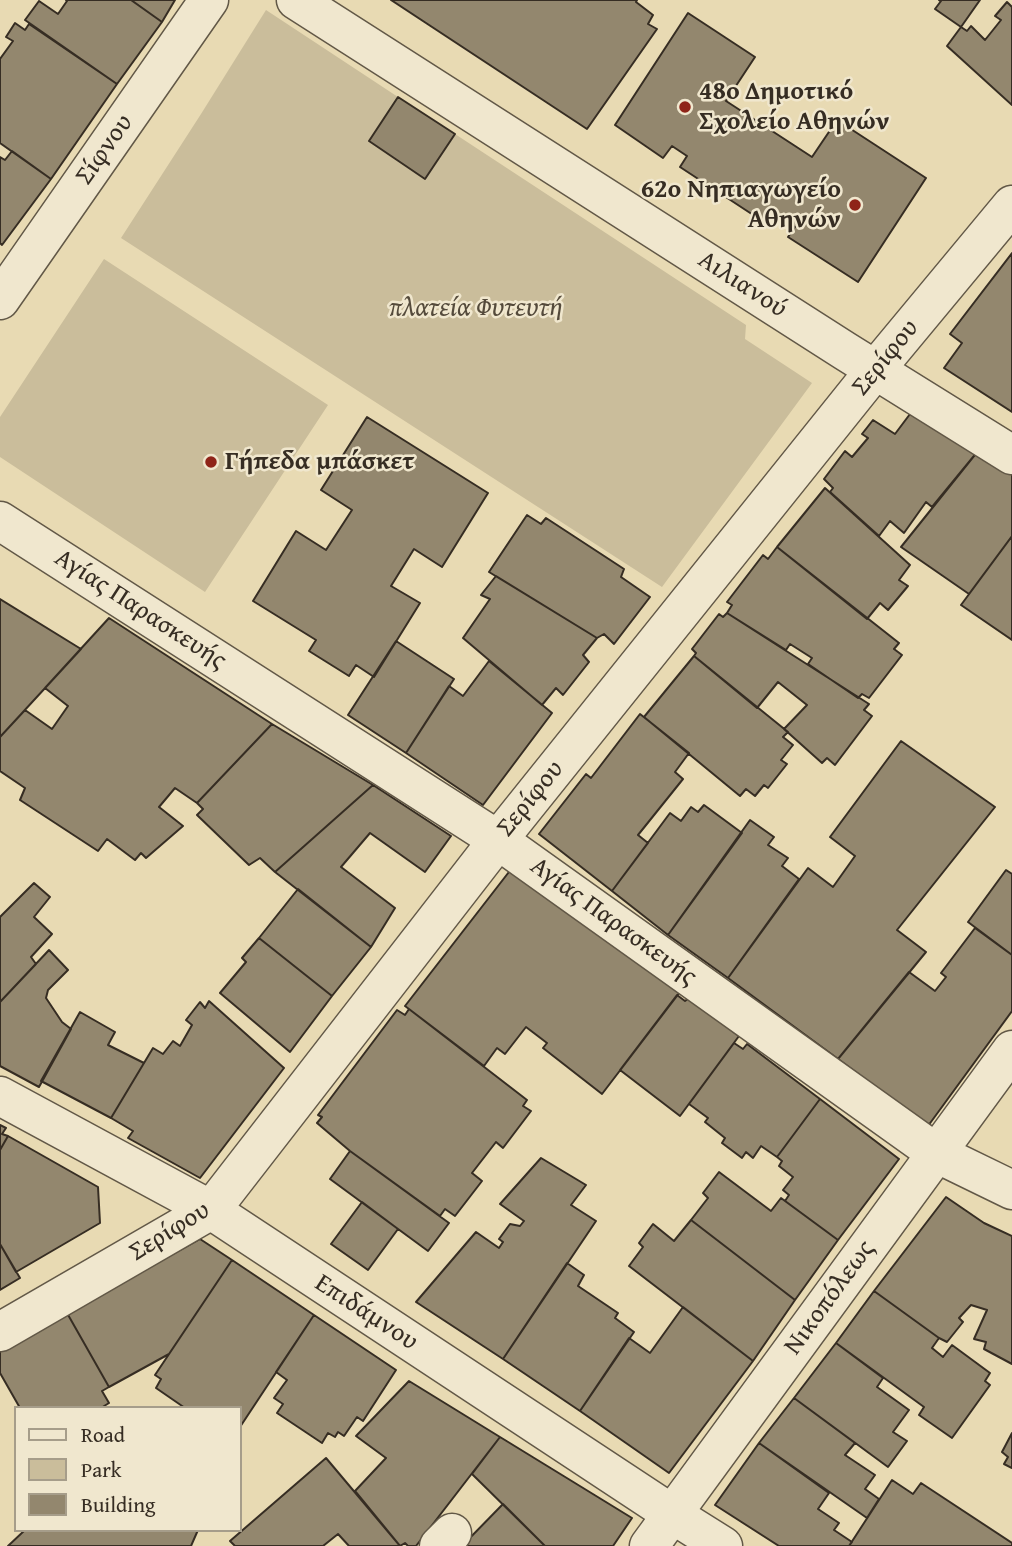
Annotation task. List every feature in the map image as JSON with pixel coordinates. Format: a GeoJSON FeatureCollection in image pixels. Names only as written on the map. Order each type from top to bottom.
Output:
{"type":"FeatureCollection","features":[{"type":"Feature","properties":{"kind":"street","name":"Σίφνου"},"geometry":{"type":"LineString","coordinates":[[0,300],[209,0]]}},
{"type":"Feature","properties":{"kind":"street","name":"Αιλιανού"},"geometry":{"type":"LineString","coordinates":[[296,0],[1012,455]]}},
{"type":"Feature","properties":{"kind":"street","name":"Σερίφου"},"geometry":{"type":"LineString","coordinates":[[0,1332],[211,1210],[498,839],[875,370],[1012,205]]}},
{"type":"Feature","properties":{"kind":"street","name":"Αγίας Παρασκευής"},"geometry":{"type":"LineString","coordinates":[[0,521],[498,839],[936,1153],[1012,1190]]}},
{"type":"Feature","properties":{"kind":"street","name":"Νικοπόλεως"},"geometry":{"type":"LineString","coordinates":[[649,1546],[1012,1051]]}},
{"type":"Feature","properties":{"kind":"street","name":"Επιδάμνου"},"geometry":{"type":"LineString","coordinates":[[0,1096],[211,1210],[723,1546]]}},
{"type":"Feature","properties":{"kind":"green space","name":"πλατεία Φυτευτή"},"geometry":{"type":"Polygon","coordinates":[[[266,10],[398,97],[369,141],[425,178],[455,134],[746,325],[745,339],[812,383],[662,587],[121,238],[266,10]]]}},
{"type":"Feature","properties":{"kind":"green space"},"geometry":{"type":"Polygon","coordinates":[[[104,259],[328,405],[205,592],[0,457],[0,417],[104,259]]]}},
{"type":"Feature","properties":{"kind":"building"},"geometry":{"type":"Polygon","coordinates":[[[66,0],[131,0],[162,22],[117,84],[25,20],[39,1],[58,14],[66,0]]]}},
{"type":"Feature","properties":{"kind":"building"},"geometry":{"type":"Polygon","coordinates":[[[131,0],[175,0],[162,22],[131,0]]]}},
{"type":"Feature","properties":{"kind":"building"},"geometry":{"type":"Polygon","coordinates":[[[391,0],[637,0],[636,2],[653,15],[648,24],[657,29],[587,129],[391,0]]]}},
{"type":"Feature","properties":{"kind":"building"},"geometry":{"type":"Polygon","coordinates":[[[939,0],[980,0],[961,27],[935,9],[941,1],[939,0]]]}},
{"type":"Feature","properties":{"kind":"building"},"geometry":{"type":"Polygon","coordinates":[[[1007,2],[1012,7],[1012,105],[947,46],[961,27],[967,31],[971,26],[985,40],[1001,20],[995,16],[1007,2]]]}},
{"type":"Feature","properties":{"kind":"building"},"geometry":{"type":"Polygon","coordinates":[[[688,13],[755,57],[726,101],[812,157],[837,120],[926,178],[858,282],[788,237],[795,227],[777,215],[770,226],[680,167],[687,156],[672,146],[663,158],[615,125],[688,13]]]}},
{"type":"Feature","properties":{"kind":"building"},"geometry":{"type":"Polygon","coordinates":[[[15,23],[25,30],[29,24],[117,84],[51,179],[0,143],[0,59],[13,41],[6,37],[15,23]]]}},
{"type":"Feature","properties":{"kind":"building"},"geometry":{"type":"Polygon","coordinates":[[[398,97],[455,134],[425,179],[369,141],[398,97]]]}},
{"type":"Feature","properties":{"kind":"building"},"geometry":{"type":"Polygon","coordinates":[[[12,151],[51,179],[2,245],[0,157],[5,160],[12,151]]]}},
{"type":"Feature","properties":{"kind":"building"},"geometry":{"type":"Polygon","coordinates":[[[1012,253],[1012,412],[944,368],[962,343],[950,334],[1012,253]]]}},
{"type":"Feature","properties":{"kind":"building"},"geometry":{"type":"Polygon","coordinates":[[[913,410],[978,451],[932,507],[926,502],[904,533],[890,521],[879,536],[830,492],[833,488],[824,479],[845,451],[852,457],[868,438],[862,434],[873,420],[895,434],[913,410]]]}},
{"type":"Feature","properties":{"kind":"building"},"geometry":{"type":"Polygon","coordinates":[[[367,417],[488,493],[442,567],[414,549],[391,586],[420,603],[374,677],[356,665],[349,676],[309,651],[316,640],[253,601],[296,531],[326,550],[352,510],[321,490],[367,417]]]}},
{"type":"Feature","properties":{"kind":"building"},"geometry":{"type":"Polygon","coordinates":[[[978,451],[1012,472],[1012,536],[969,594],[901,547],[978,451]]]}},
{"type":"Feature","properties":{"kind":"building"},"geometry":{"type":"Polygon","coordinates":[[[825,488],[910,565],[899,580],[908,586],[888,610],[880,603],[867,619],[777,547],[825,488]]]}},
{"type":"Feature","properties":{"kind":"building"},"geometry":{"type":"Polygon","coordinates":[[[527,515],[541,524],[546,518],[624,569],[621,577],[650,597],[614,644],[604,634],[597,638],[489,572],[527,515]]]}},
{"type":"Feature","properties":{"kind":"building"},"geometry":{"type":"Polygon","coordinates":[[[1012,536],[1012,640],[961,605],[1012,536]]]}},
{"type":"Feature","properties":{"kind":"building"},"geometry":{"type":"Polygon","coordinates":[[[777,547],[899,643],[894,649],[902,655],[869,698],[862,694],[858,698],[808,664],[812,658],[790,644],[786,650],[727,613],[732,605],[727,602],[763,555],[768,559],[777,547]]]}},
{"type":"Feature","properties":{"kind":"building"},"geometry":{"type":"Polygon","coordinates":[[[496,576],[597,638],[583,655],[589,662],[563,695],[556,688],[542,705],[463,638],[490,599],[481,595],[496,576]]]}},
{"type":"Feature","properties":{"kind":"building"},"geometry":{"type":"Polygon","coordinates":[[[0,599],[81,649],[0,737],[0,599]]]}},
{"type":"Feature","properties":{"kind":"building"},"geometry":{"type":"Polygon","coordinates":[[[727,613],[869,704],[864,710],[872,716],[835,765],[827,758],[822,763],[784,729],[807,705],[778,682],[757,708],[694,656],[696,653],[692,649],[719,614],[723,617],[727,613]]]}},
{"type":"Feature","properties":{"kind":"building"},"geometry":{"type":"Polygon","coordinates":[[[109,618],[272,724],[197,803],[175,788],[159,807],[183,826],[146,858],[141,853],[135,860],[107,839],[98,851],[20,800],[25,788],[0,771],[0,737],[25,710],[52,729],[68,706],[45,688],[109,618]]]}},
{"type":"Feature","properties":{"kind":"building"},"geometry":{"type":"Polygon","coordinates":[[[396,641],[454,679],[406,753],[348,715],[396,641]]]}},
{"type":"Feature","properties":{"kind":"building"},"geometry":{"type":"Polygon","coordinates":[[[694,656],[788,732],[783,737],[793,745],[781,760],[787,764],[768,788],[764,785],[755,796],[746,789],[740,796],[644,717],[694,656]]]}},
{"type":"Feature","properties":{"kind":"building"},"geometry":{"type":"Polygon","coordinates":[[[489,661],[552,713],[483,805],[406,753],[449,686],[463,696],[489,661]]]}},
{"type":"Feature","properties":{"kind":"building"},"geometry":{"type":"Polygon","coordinates":[[[640,714],[689,753],[675,772],[683,779],[638,835],[648,843],[612,891],[539,834],[586,774],[591,778],[640,714]]]}},
{"type":"Feature","properties":{"kind":"building"},"geometry":{"type":"Polygon","coordinates":[[[272,724],[373,785],[275,872],[260,858],[249,865],[197,815],[203,809],[197,803],[272,724]]]}},
{"type":"Feature","properties":{"kind":"building"},"geometry":{"type":"Polygon","coordinates":[[[901,741],[995,807],[897,930],[926,952],[838,1059],[728,978],[808,868],[833,887],[855,856],[830,837],[901,741]]]}},
{"type":"Feature","properties":{"kind":"building"},"geometry":{"type":"Polygon","coordinates":[[[373,785],[451,836],[425,872],[370,833],[341,867],[395,908],[371,947],[275,872],[373,785]]]}},
{"type":"Feature","properties":{"kind":"building"},"geometry":{"type":"Polygon","coordinates":[[[704,805],[742,833],[668,935],[612,891],[670,813],[681,821],[691,807],[698,812],[704,805]]]}},
{"type":"Feature","properties":{"kind":"building"},"geometry":{"type":"Polygon","coordinates":[[[750,820],[774,837],[768,845],[788,858],[782,866],[799,879],[728,978],[668,935],[750,820]]]}},
{"type":"Feature","properties":{"kind":"building"},"geometry":{"type":"Polygon","coordinates":[[[512,868],[680,992],[602,1094],[543,1048],[547,1043],[526,1027],[505,1054],[497,1048],[484,1066],[405,1006],[512,868]]]}},
{"type":"Feature","properties":{"kind":"building"},"geometry":{"type":"Polygon","coordinates":[[[1006,870],[1012,874],[1012,955],[968,922],[1006,870]]]}},
{"type":"Feature","properties":{"kind":"building"},"geometry":{"type":"Polygon","coordinates":[[[34,883],[50,897],[34,917],[52,934],[31,957],[36,964],[0,1002],[0,917],[34,883]]]}},
{"type":"Feature","properties":{"kind":"building"},"geometry":{"type":"Polygon","coordinates":[[[298,889],[371,947],[332,996],[259,938],[298,889]]]}},
{"type":"Feature","properties":{"kind":"building"},"geometry":{"type":"Polygon","coordinates":[[[975,928],[1012,955],[1012,1011],[928,1126],[838,1059],[909,972],[935,991],[946,977],[941,973],[975,928]]]}},
{"type":"Feature","properties":{"kind":"building"},"geometry":{"type":"Polygon","coordinates":[[[259,938],[332,996],[290,1052],[220,993],[246,962],[242,958],[259,938]]]}},
{"type":"Feature","properties":{"kind":"building"},"geometry":{"type":"Polygon","coordinates":[[[49,950],[68,970],[48,990],[46,998],[62,1022],[71,1029],[39,1087],[0,1066],[0,1002],[49,950]]]}},
{"type":"Feature","properties":{"kind":"building"},"geometry":{"type":"Polygon","coordinates":[[[677,995],[685,1001],[689,998],[739,1036],[680,1116],[620,1070],[677,995]]]}},
{"type":"Feature","properties":{"kind":"building"},"geometry":{"type":"Polygon","coordinates":[[[209,1001],[284,1068],[200,1178],[128,1138],[133,1131],[111,1118],[153,1048],[163,1054],[173,1041],[180,1046],[192,1025],[186,1020],[200,1002],[205,1008],[209,1001]]]}},
{"type":"Feature","properties":{"kind":"building"},"geometry":{"type":"Polygon","coordinates":[[[409,1009],[527,1100],[523,1106],[531,1111],[503,1148],[496,1142],[472,1173],[482,1181],[455,1216],[445,1209],[440,1216],[350,1151],[317,1123],[322,1117],[318,1115],[397,1010],[405,1015],[409,1009]]]}},
{"type":"Feature","properties":{"kind":"building"},"geometry":{"type":"Polygon","coordinates":[[[80,1012],[115,1032],[108,1045],[144,1063],[111,1118],[41,1081],[80,1012]]]}},
{"type":"Feature","properties":{"kind":"building"},"geometry":{"type":"Polygon","coordinates":[[[734,1043],[743,1049],[747,1044],[820,1099],[777,1157],[761,1146],[753,1158],[746,1152],[742,1158],[722,1143],[725,1138],[705,1122],[708,1118],[689,1104],[734,1043]]]}},
{"type":"Feature","properties":{"kind":"building"},"geometry":{"type":"Polygon","coordinates":[[[820,1099],[899,1159],[838,1240],[785,1201],[789,1195],[783,1190],[793,1177],[779,1166],[782,1161],[777,1157],[820,1099]]]}},
{"type":"Feature","properties":{"kind":"building"},"geometry":{"type":"Polygon","coordinates":[[[0,1125],[6,1128],[2,1134],[8,1136],[0,1150],[0,1125]]]}},
{"type":"Feature","properties":{"kind":"building"},"geometry":{"type":"Polygon","coordinates":[[[8,1136],[98,1187],[100,1223],[16,1272],[0,1244],[0,1150],[8,1136]]]}},
{"type":"Feature","properties":{"kind":"building"},"geometry":{"type":"Polygon","coordinates":[[[350,1151],[449,1223],[428,1251],[330,1179],[350,1151]]]}},
{"type":"Feature","properties":{"kind":"building"},"geometry":{"type":"Polygon","coordinates":[[[541,1158],[586,1185],[571,1205],[596,1221],[503,1359],[416,1302],[476,1232],[499,1248],[503,1242],[499,1239],[510,1224],[520,1226],[524,1221],[500,1204],[541,1158]]]}},
{"type":"Feature","properties":{"kind":"building"},"geometry":{"type":"Polygon","coordinates":[[[719,1172],[771,1211],[781,1198],[838,1240],[795,1300],[691,1220],[708,1198],[703,1193],[719,1172]]]}},
{"type":"Feature","properties":{"kind":"building"},"geometry":{"type":"Polygon","coordinates":[[[946,1197],[984,1223],[1012,1236],[1012,1364],[984,1349],[986,1342],[974,1339],[987,1310],[971,1305],[959,1318],[963,1322],[947,1342],[874,1291],[946,1197]]]}},
{"type":"Feature","properties":{"kind":"building"},"geometry":{"type":"Polygon","coordinates":[[[362,1202],[398,1229],[368,1270],[331,1244],[362,1202]]]}},
{"type":"Feature","properties":{"kind":"building"},"geometry":{"type":"Polygon","coordinates":[[[691,1220],[795,1300],[753,1361],[629,1266],[643,1247],[639,1243],[653,1224],[674,1241],[691,1220]]]}},
{"type":"Feature","properties":{"kind":"building"},"geometry":{"type":"Polygon","coordinates":[[[200,1239],[232,1260],[169,1354],[109,1387],[67,1313],[200,1239]]]}},
{"type":"Feature","properties":{"kind":"building"},"geometry":{"type":"Polygon","coordinates":[[[0,1244],[20,1278],[0,1290],[0,1244]]]}},
{"type":"Feature","properties":{"kind":"building"},"geometry":{"type":"Polygon","coordinates":[[[232,1260],[314,1315],[242,1424],[242,1406],[182,1406],[156,1388],[161,1379],[155,1375],[232,1260]]]}},
{"type":"Feature","properties":{"kind":"building"},"geometry":{"type":"Polygon","coordinates":[[[567,1263],[584,1275],[578,1286],[618,1313],[615,1318],[634,1332],[580,1411],[503,1359],[567,1263]]]}},
{"type":"Feature","properties":{"kind":"building"},"geometry":{"type":"Polygon","coordinates":[[[874,1291],[939,1338],[932,1348],[943,1357],[952,1345],[990,1373],[985,1381],[990,1385],[952,1438],[919,1415],[924,1407],[836,1343],[874,1291]]]}},
{"type":"Feature","properties":{"kind":"building"},"geometry":{"type":"Polygon","coordinates":[[[683,1307],[753,1361],[669,1473],[580,1411],[629,1338],[650,1353],[683,1307]]]}},
{"type":"Feature","properties":{"kind":"building"},"geometry":{"type":"Polygon","coordinates":[[[67,1313],[109,1387],[102,1391],[109,1403],[104,1406],[19,1406],[0,1373],[0,1351],[67,1313]]]}},
{"type":"Feature","properties":{"kind":"building"},"geometry":{"type":"Polygon","coordinates":[[[314,1315],[396,1370],[363,1421],[357,1417],[344,1436],[338,1432],[335,1437],[328,1433],[322,1443],[277,1413],[283,1404],[274,1398],[287,1380],[276,1372],[314,1315]]]}},
{"type":"Feature","properties":{"kind":"building"},"geometry":{"type":"Polygon","coordinates":[[[836,1343],[883,1378],[877,1387],[909,1410],[893,1432],[907,1441],[888,1467],[794,1398],[836,1343]]]}},
{"type":"Feature","properties":{"kind":"building"},"geometry":{"type":"Polygon","coordinates":[[[409,1381],[500,1437],[416,1546],[408,1546],[405,1543],[400,1546],[355,1491],[386,1458],[356,1436],[409,1381]]]}},
{"type":"Feature","properties":{"kind":"building"},"geometry":{"type":"Polygon","coordinates":[[[794,1398],[855,1443],[845,1455],[875,1475],[865,1489],[879,1499],[867,1518],[759,1443],[794,1398]]]}},
{"type":"Feature","properties":{"kind":"building"},"geometry":{"type":"Polygon","coordinates":[[[1012,1433],[1012,1468],[1004,1464],[1008,1457],[1002,1452],[1012,1433]]]}},
{"type":"Feature","properties":{"kind":"building"},"geometry":{"type":"Polygon","coordinates":[[[500,1437],[632,1518],[613,1546],[545,1546],[472,1474],[500,1437]]]}},
{"type":"Feature","properties":{"kind":"building"},"geometry":{"type":"Polygon","coordinates":[[[759,1443],[829,1493],[818,1509],[839,1523],[834,1530],[852,1542],[849,1546],[779,1546],[715,1505],[759,1443]]]}},
{"type":"Feature","properties":{"kind":"building"},"geometry":{"type":"Polygon","coordinates":[[[326,1458],[400,1546],[349,1546],[338,1534],[323,1546],[235,1546],[230,1541],[326,1458]]]}},
{"type":"Feature","properties":{"kind":"building"},"geometry":{"type":"Polygon","coordinates":[[[892,1480],[913,1494],[921,1483],[1012,1543],[1012,1546],[849,1546],[892,1480]]]}},
{"type":"Feature","properties":{"kind":"building"},"geometry":{"type":"Polygon","coordinates":[[[503,1504],[545,1546],[462,1546],[503,1504]]]}},
{"type":"Feature","properties":{"kind":"building"},"geometry":{"type":"Polygon","coordinates":[[[23,1532],[197,1532],[191,1546],[8,1546],[23,1532]]]}},
{"type":"Feature","properties":{"kind":"place","name":"48ο Δημοτικό Σχολείο Αθηνών"},"geometry":{"type":"Point","coordinates":[685,107]}},
{"type":"Feature","properties":{"kind":"place","name":"62ο Νηπιαγωγείο Αθηνών"},"geometry":{"type":"Point","coordinates":[855,205]}},
{"type":"Feature","properties":{"kind":"place","name":"Γήπεδα μπάσκετ"},"geometry":{"type":"Point","coordinates":[211,462]}}]}
